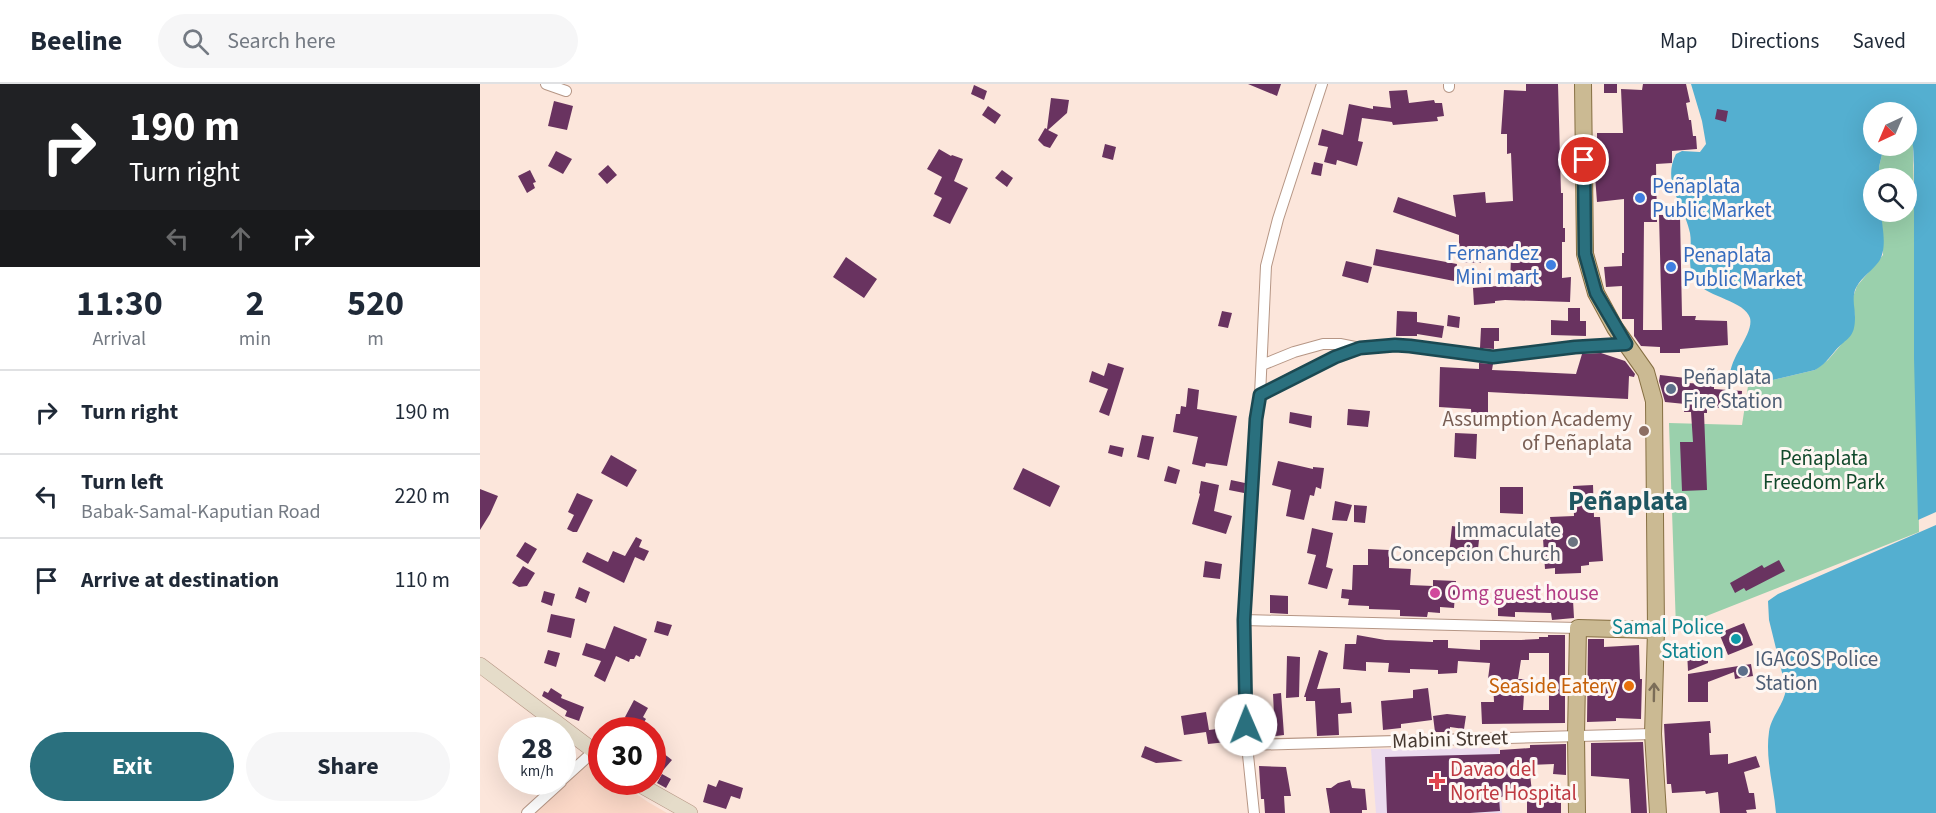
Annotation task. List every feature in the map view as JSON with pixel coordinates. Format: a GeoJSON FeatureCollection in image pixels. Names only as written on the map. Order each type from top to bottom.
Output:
{"type":"FeatureCollection","features":[{"type":"Feature","properties":{"kind":"main road"},"geometry":{"type":"LineString","coordinates":[[1583,84],[1585,254],[1596,293],[1626,344],[1646,372],[1654,401],[1656,630],[1653,734],[1658,813]]}},
{"type":"Feature","properties":{"kind":"main road"},"geometry":{"type":"LineString","coordinates":[[1577,813],[1578,628],[1656,630]]}},
{"type":"Feature","properties":{"kind":"main road"},"geometry":{"type":"LineString","coordinates":[[480,665],[588,747]]}},
{"type":"Feature","properties":{"kind":"main road"},"geometry":{"type":"LineString","coordinates":[[658,795],[690,813]]}},
{"type":"Feature","properties":{"kind":"street"},"geometry":{"type":"LineString","coordinates":[[546,84],[566,91]]}},
{"type":"Feature","properties":{"kind":"street"},"geometry":{"type":"LineString","coordinates":[[1254,813],[1247,745],[1244,620],[1256,419],[1262,364],[1266,266],[1278,219],[1322,84]]}},
{"type":"Feature","properties":{"kind":"street"},"geometry":{"type":"LineString","coordinates":[[1262,364],[1323,344],[1340,344],[1360,348]]}},
{"type":"Feature","properties":{"kind":"street"},"geometry":{"type":"LineString","coordinates":[[1260,395],[1335,357],[1360,348],[1410,346],[1493,357],[1575,347],[1626,344]]}},
{"type":"Feature","properties":{"kind":"street"},"geometry":{"type":"LineString","coordinates":[[1244,620],[1578,628]]}},
{"type":"Feature","properties":{"kind":"street","name":"Mabini Street"},"geometry":{"type":"LineString","coordinates":[[1247,745],[1653,734]]}},
{"type":"Feature","properties":{"kind":"street"},"geometry":{"type":"LineString","coordinates":[[576,770],[588,761]]}},
{"type":"Feature","properties":{"kind":"street"},"geometry":{"type":"LineString","coordinates":[[527,813],[547,795]]}},
{"type":"Feature","properties":{"kind":"shaded area","name":"Davao del Norte Hospital"},"geometry":{"type":"Polygon","coordinates":[[[1499,748],[1502,813],[1376,813],[1371,749],[1499,748]]]}},
{"type":"Feature","properties":{"kind":"shaded area"},"geometry":{"type":"Polygon","coordinates":[[[588,763],[588,795],[638,795],[667,813],[533,813],[553,795],[576,795],[576,774],[588,763]]]}},
{"type":"Feature","properties":{"kind":"green space","name":"Peñaplata Freedom Park"},"geometry":{"type":"Polygon","coordinates":[[[1882,156],[1913,156],[1913,168],[1879,167],[1882,156]]]}},
{"type":"Feature","properties":{"kind":"green space","name":"Peñaplata Freedom Park"},"geometry":{"type":"Polygon","coordinates":[[[1882,222],[1914,222],[1919,532],[1676,628],[1669,423],[1742,425],[1748,386],[1815,370],[1828,360],[1840,346],[1855,316],[1852,300],[1857,286],[1883,255],[1882,222]]]}},
{"type":"Feature","properties":{"kind":"water"},"geometry":{"type":"Polygon","coordinates":[[[1691,84],[1936,84],[1936,512],[1918,520],[1914,358],[1914,222],[1917,222],[1917,168],[1914,168],[1913,156],[1917,156],[1917,102],[1863,102],[1863,156],[1882,156],[1879,168],[1863,168],[1863,222],[1882,222],[1884,247],[1880,260],[1855,290],[1855,324],[1852,334],[1826,362],[1815,370],[1748,386],[1740,385],[1730,378],[1733,362],[1748,331],[1750,318],[1741,307],[1702,288],[1693,277],[1690,265],[1690,233],[1675,194],[1671,175],[1676,154],[1682,151],[1700,152],[1706,144],[1691,84]]]}},
{"type":"Feature","properties":{"kind":"water"},"geometry":{"type":"Polygon","coordinates":[[[1936,525],[1936,813],[1776,813],[1768,742],[1770,726],[1786,689],[1769,620],[1768,601],[1778,594],[1936,525]]]}},
{"type":"Feature","properties":{"kind":"building"},"geometry":{"type":"Polygon","coordinates":[[[1248,84],[1281,84],[1277,96],[1248,84]]]}},
{"type":"Feature","properties":{"kind":"building"},"geometry":{"type":"Polygon","coordinates":[[[1526,84],[1558,84],[1561,193],[1563,193],[1563,228],[1565,228],[1565,242],[1562,242],[1562,278],[1571,277],[1570,302],[1505,300],[1474,305],[1473,288],[1510,285],[1511,256],[1481,255],[1481,263],[1459,262],[1459,235],[1393,212],[1398,197],[1456,217],[1453,195],[1485,192],[1486,203],[1513,201],[1511,153],[1507,154],[1507,134],[1501,134],[1504,90],[1526,91],[1526,84]]]}},
{"type":"Feature","properties":{"kind":"building"},"geometry":{"type":"Polygon","coordinates":[[[1604,84],[1617,84],[1617,93],[1604,93],[1604,84]]]}},
{"type":"Feature","properties":{"kind":"building"},"geometry":{"type":"Polygon","coordinates":[[[1643,84],[1686,84],[1690,102],[1686,103],[1693,136],[1696,136],[1697,149],[1672,151],[1672,163],[1656,164],[1657,222],[1644,222],[1643,330],[1662,330],[1659,215],[1680,215],[1682,316],[1696,316],[1695,320],[1727,321],[1728,345],[1680,349],[1680,353],[1660,353],[1660,347],[1641,346],[1634,336],[1634,319],[1622,319],[1622,286],[1606,287],[1604,267],[1622,266],[1624,199],[1597,202],[1594,162],[1595,153],[1597,153],[1597,133],[1623,133],[1621,89],[1642,90],[1643,84]]]}},
{"type":"Feature","properties":{"kind":"building"},"geometry":{"type":"Polygon","coordinates":[[[974,85],[987,91],[984,100],[971,94],[974,85]]]}},
{"type":"Feature","properties":{"kind":"building"},"geometry":{"type":"Polygon","coordinates":[[[1407,90],[1409,103],[1434,100],[1435,103],[1442,103],[1444,116],[1437,117],[1438,121],[1393,125],[1392,122],[1362,118],[1358,141],[1363,142],[1357,166],[1337,160],[1336,165],[1324,162],[1328,147],[1318,145],[1322,129],[1343,135],[1349,104],[1373,109],[1373,106],[1391,108],[1389,91],[1407,90]]]}},
{"type":"Feature","properties":{"kind":"building"},"geometry":{"type":"Polygon","coordinates":[[[1051,98],[1069,100],[1067,113],[1048,130],[1058,135],[1050,148],[1038,140],[1045,128],[1047,129],[1051,98]]]}},
{"type":"Feature","properties":{"kind":"building"},"geometry":{"type":"Polygon","coordinates":[[[554,101],[573,106],[567,130],[548,126],[554,101]]]}},
{"type":"Feature","properties":{"kind":"building"},"geometry":{"type":"Polygon","coordinates":[[[988,106],[1001,115],[995,124],[982,115],[988,106]]]}},
{"type":"Feature","properties":{"kind":"building"},"geometry":{"type":"Polygon","coordinates":[[[1717,109],[1728,111],[1726,122],[1715,119],[1717,109]]]}},
{"type":"Feature","properties":{"kind":"building"},"geometry":{"type":"Polygon","coordinates":[[[1105,144],[1116,147],[1113,160],[1102,157],[1105,144]]]}},
{"type":"Feature","properties":{"kind":"building"},"geometry":{"type":"Polygon","coordinates":[[[939,149],[951,156],[963,159],[954,181],[968,188],[950,224],[933,216],[942,198],[934,194],[942,177],[927,169],[939,149]]]}},
{"type":"Feature","properties":{"kind":"building"},"geometry":{"type":"Polygon","coordinates":[[[556,151],[572,159],[563,174],[548,166],[556,151]]]}},
{"type":"Feature","properties":{"kind":"building"},"geometry":{"type":"Polygon","coordinates":[[[1314,162],[1323,164],[1321,176],[1311,174],[1314,162]]]}},
{"type":"Feature","properties":{"kind":"building"},"geometry":{"type":"Polygon","coordinates":[[[608,165],[617,175],[607,184],[598,174],[608,165]]]}},
{"type":"Feature","properties":{"kind":"building"},"geometry":{"type":"Polygon","coordinates":[[[530,170],[536,182],[533,183],[535,188],[527,193],[518,176],[530,170]]]}},
{"type":"Feature","properties":{"kind":"building"},"geometry":{"type":"Polygon","coordinates":[[[1002,170],[1013,178],[1007,187],[995,178],[1002,170]]]}},
{"type":"Feature","properties":{"kind":"building"},"geometry":{"type":"Polygon","coordinates":[[[1376,249],[1457,264],[1454,281],[1373,265],[1376,249]]]}},
{"type":"Feature","properties":{"kind":"building"},"geometry":{"type":"Polygon","coordinates":[[[846,257],[877,279],[864,298],[833,277],[846,257]]]}},
{"type":"Feature","properties":{"kind":"building"},"geometry":{"type":"Polygon","coordinates":[[[1346,261],[1372,267],[1368,283],[1342,276],[1346,261]]]}},
{"type":"Feature","properties":{"kind":"building"},"geometry":{"type":"Polygon","coordinates":[[[1568,308],[1580,308],[1580,321],[1586,321],[1586,336],[1551,335],[1551,320],[1568,321],[1568,308]]]}},
{"type":"Feature","properties":{"kind":"building"},"geometry":{"type":"Polygon","coordinates":[[[1222,311],[1232,313],[1228,328],[1218,326],[1222,311]]]}},
{"type":"Feature","properties":{"kind":"building"},"geometry":{"type":"Polygon","coordinates":[[[1397,311],[1417,312],[1417,322],[1444,326],[1442,338],[1417,334],[1417,336],[1396,336],[1397,311]]]}},
{"type":"Feature","properties":{"kind":"building"},"geometry":{"type":"Polygon","coordinates":[[[1448,315],[1460,317],[1459,328],[1447,326],[1448,315]]]}},
{"type":"Feature","properties":{"kind":"building"},"geometry":{"type":"Polygon","coordinates":[[[1481,328],[1499,328],[1499,341],[1494,341],[1494,349],[1480,348],[1481,328]]]}},
{"type":"Feature","properties":{"kind":"building"},"geometry":{"type":"Polygon","coordinates":[[[1601,353],[1625,361],[1635,374],[1634,377],[1629,376],[1628,399],[1488,392],[1488,422],[1472,422],[1471,409],[1439,407],[1440,367],[1479,369],[1479,363],[1493,364],[1492,370],[1576,374],[1582,354],[1601,353]]]}},
{"type":"Feature","properties":{"kind":"building"},"geometry":{"type":"Polygon","coordinates":[[[1108,363],[1124,368],[1109,416],[1099,412],[1108,389],[1089,382],[1092,371],[1104,376],[1108,363]]]}},
{"type":"Feature","properties":{"kind":"building"},"geometry":{"type":"Polygon","coordinates":[[[1660,375],[1686,378],[1685,383],[1714,384],[1714,389],[1742,391],[1741,410],[1707,407],[1707,413],[1704,413],[1707,490],[1682,491],[1680,442],[1693,442],[1691,412],[1684,412],[1685,404],[1665,402],[1659,381],[1660,375]]]}},
{"type":"Feature","properties":{"kind":"building"},"geometry":{"type":"Polygon","coordinates":[[[1188,388],[1199,390],[1197,409],[1237,416],[1227,466],[1206,463],[1205,467],[1192,464],[1198,437],[1173,432],[1176,414],[1180,414],[1181,406],[1186,407],[1188,388]]]}},
{"type":"Feature","properties":{"kind":"building"},"geometry":{"type":"Polygon","coordinates":[[[1348,409],[1370,411],[1368,427],[1347,425],[1348,409]]]}},
{"type":"Feature","properties":{"kind":"building"},"geometry":{"type":"Polygon","coordinates":[[[1290,412],[1312,416],[1311,428],[1289,423],[1290,412]]]}},
{"type":"Feature","properties":{"kind":"building"},"geometry":{"type":"Polygon","coordinates":[[[1455,433],[1477,434],[1476,459],[1454,457],[1455,433]]]}},
{"type":"Feature","properties":{"kind":"building"},"geometry":{"type":"Polygon","coordinates":[[[1142,435],[1154,437],[1149,460],[1137,457],[1142,435]]]}},
{"type":"Feature","properties":{"kind":"building"},"geometry":{"type":"Polygon","coordinates":[[[1110,445],[1124,448],[1122,457],[1108,453],[1110,445]]]}},
{"type":"Feature","properties":{"kind":"building"},"geometry":{"type":"Polygon","coordinates":[[[611,455],[637,470],[627,487],[601,473],[611,455]]]}},
{"type":"Feature","properties":{"kind":"building"},"geometry":{"type":"Polygon","coordinates":[[[1278,461],[1313,469],[1313,467],[1324,468],[1321,489],[1316,487],[1314,496],[1310,495],[1304,520],[1286,516],[1291,490],[1272,485],[1278,461]]]}},
{"type":"Feature","properties":{"kind":"building"},"geometry":{"type":"Polygon","coordinates":[[[1168,466],[1180,470],[1176,484],[1164,481],[1168,466]]]}},
{"type":"Feature","properties":{"kind":"building"},"geometry":{"type":"Polygon","coordinates":[[[1023,468],[1060,486],[1050,507],[1013,489],[1023,468]]]}},
{"type":"Feature","properties":{"kind":"building"},"geometry":{"type":"Polygon","coordinates":[[[1231,480],[1245,483],[1244,493],[1229,490],[1231,480]]]}},
{"type":"Feature","properties":{"kind":"building"},"geometry":{"type":"Polygon","coordinates":[[[1201,481],[1219,485],[1214,511],[1232,516],[1226,534],[1192,524],[1201,481]]]}},
{"type":"Feature","properties":{"kind":"building","name":"Immaculate Concepcion Church"},"geometry":{"type":"Polygon","coordinates":[[[1593,485],[1594,517],[1600,517],[1603,561],[1589,562],[1589,565],[1581,566],[1581,573],[1555,574],[1555,568],[1545,569],[1542,523],[1551,523],[1550,517],[1574,516],[1573,486],[1593,485]]]}},
{"type":"Feature","properties":{"kind":"building"},"geometry":{"type":"Polygon","coordinates":[[[1500,487],[1523,487],[1523,514],[1500,513],[1500,487]]]}},
{"type":"Feature","properties":{"kind":"building"},"geometry":{"type":"Polygon","coordinates":[[[480,489],[498,496],[480,530],[480,489]]]}},
{"type":"Feature","properties":{"kind":"building"},"geometry":{"type":"Polygon","coordinates":[[[577,493],[593,500],[577,532],[573,532],[567,529],[574,515],[568,512],[577,493]]]}},
{"type":"Feature","properties":{"kind":"building"},"geometry":{"type":"Polygon","coordinates":[[[1335,501],[1352,505],[1347,521],[1332,520],[1335,501]]]}},
{"type":"Feature","properties":{"kind":"building"},"geometry":{"type":"Polygon","coordinates":[[[1673,501],[1685,501],[1685,512],[1673,512],[1673,501]]]}},
{"type":"Feature","properties":{"kind":"building"},"geometry":{"type":"Polygon","coordinates":[[[1354,505],[1367,506],[1365,523],[1354,522],[1354,505]]]}},
{"type":"Feature","properties":{"kind":"building"},"geometry":{"type":"Polygon","coordinates":[[[1452,526],[1480,530],[1477,559],[1449,555],[1452,526]]]}},
{"type":"Feature","properties":{"kind":"building"},"geometry":{"type":"Polygon","coordinates":[[[1312,528],[1333,533],[1326,567],[1333,569],[1327,589],[1308,584],[1316,555],[1307,553],[1312,528]]]}},
{"type":"Feature","properties":{"kind":"building"},"geometry":{"type":"Polygon","coordinates":[[[636,537],[642,540],[639,547],[649,551],[644,561],[635,557],[624,583],[582,562],[587,552],[608,562],[613,551],[625,556],[636,537]]]}},
{"type":"Feature","properties":{"kind":"building"},"geometry":{"type":"Polygon","coordinates":[[[525,542],[537,549],[528,564],[516,556],[525,542]]]}},
{"type":"Feature","properties":{"kind":"building"},"geometry":{"type":"Polygon","coordinates":[[[1368,549],[1389,550],[1389,568],[1411,569],[1410,585],[1433,586],[1433,580],[1456,581],[1454,608],[1440,607],[1440,613],[1428,612],[1427,617],[1400,616],[1400,610],[1369,609],[1369,606],[1348,605],[1349,599],[1341,598],[1342,589],[1352,590],[1353,565],[1368,565],[1368,549]]]}},
{"type":"Feature","properties":{"kind":"building"},"geometry":{"type":"Polygon","coordinates":[[[1779,560],[1785,571],[1746,591],[1744,588],[1735,593],[1730,583],[1762,565],[1764,568],[1779,560]]]}},
{"type":"Feature","properties":{"kind":"building"},"geometry":{"type":"Polygon","coordinates":[[[1205,561],[1222,564],[1220,579],[1203,577],[1205,561]]]}},
{"type":"Feature","properties":{"kind":"building"},"geometry":{"type":"Polygon","coordinates":[[[523,566],[535,573],[527,586],[519,587],[512,583],[523,566]]]}},
{"type":"Feature","properties":{"kind":"building"},"geometry":{"type":"Polygon","coordinates":[[[579,587],[590,592],[586,603],[575,598],[579,587]]]}},
{"type":"Feature","properties":{"kind":"building"},"geometry":{"type":"Polygon","coordinates":[[[544,591],[555,594],[552,606],[541,602],[544,591]]]}},
{"type":"Feature","properties":{"kind":"building"},"geometry":{"type":"Polygon","coordinates":[[[1524,592],[1540,592],[1540,602],[1573,600],[1574,618],[1552,620],[1551,613],[1515,612],[1515,617],[1498,616],[1498,598],[1507,598],[1508,594],[1524,594],[1524,592]]]}},
{"type":"Feature","properties":{"kind":"building"},"geometry":{"type":"Polygon","coordinates":[[[1270,595],[1288,596],[1288,614],[1270,613],[1270,595]]]}},
{"type":"Feature","properties":{"kind":"building"},"geometry":{"type":"Polygon","coordinates":[[[551,614],[575,619],[571,638],[547,632],[551,614]]]}},
{"type":"Feature","properties":{"kind":"building"},"geometry":{"type":"Polygon","coordinates":[[[657,621],[672,625],[668,636],[654,632],[657,621]]]}},
{"type":"Feature","properties":{"kind":"building","name":"Samal Police Station"},"geometry":{"type":"Polygon","coordinates":[[[1744,623],[1753,645],[1728,655],[1719,633],[1744,623]]]}},
{"type":"Feature","properties":{"kind":"building"},"geometry":{"type":"Polygon","coordinates":[[[614,626],[647,639],[640,657],[636,655],[629,662],[616,656],[605,682],[594,676],[601,661],[582,655],[586,643],[605,649],[614,626]]]}},
{"type":"Feature","properties":{"kind":"building"},"geometry":{"type":"Polygon","coordinates":[[[1357,635],[1385,640],[1433,642],[1433,640],[1448,640],[1448,648],[1480,650],[1480,640],[1539,639],[1539,637],[1548,637],[1548,635],[1565,635],[1565,723],[1482,724],[1481,702],[1494,702],[1493,680],[1488,679],[1490,663],[1458,661],[1457,673],[1438,674],[1438,670],[1410,669],[1410,673],[1388,672],[1389,663],[1366,662],[1366,671],[1343,669],[1345,644],[1356,644],[1357,635]],[[1529,653],[1529,660],[1521,660],[1518,679],[1525,679],[1523,710],[1549,710],[1549,653],[1529,653]]]}},
{"type":"Feature","properties":{"kind":"building"},"geometry":{"type":"Polygon","coordinates":[[[1588,639],[1604,639],[1604,647],[1639,645],[1640,679],[1642,679],[1641,719],[1616,718],[1616,721],[1587,722],[1588,639]]]}},
{"type":"Feature","properties":{"kind":"building"},"geometry":{"type":"Polygon","coordinates":[[[548,650],[560,653],[556,667],[544,663],[548,650]]]}},
{"type":"Feature","properties":{"kind":"building"},"geometry":{"type":"Polygon","coordinates":[[[1319,650],[1328,653],[1317,689],[1340,688],[1341,703],[1351,702],[1352,713],[1338,714],[1339,735],[1317,736],[1315,701],[1306,701],[1304,697],[1319,650]]]}},
{"type":"Feature","properties":{"kind":"building"},"geometry":{"type":"Polygon","coordinates":[[[1687,651],[1708,651],[1708,663],[1688,671],[1687,651]]]}},
{"type":"Feature","properties":{"kind":"building"},"geometry":{"type":"Polygon","coordinates":[[[1287,656],[1300,657],[1299,697],[1286,698],[1287,656]]]}},
{"type":"Feature","properties":{"kind":"building"},"geometry":{"type":"Polygon","coordinates":[[[1751,664],[1753,676],[1735,679],[1734,672],[1708,682],[1708,702],[1688,702],[1688,674],[1751,664]]]}},
{"type":"Feature","properties":{"kind":"building"},"geometry":{"type":"Polygon","coordinates":[[[551,688],[562,695],[561,698],[584,707],[579,721],[576,717],[565,716],[567,711],[542,696],[544,691],[548,693],[551,688]]]}},
{"type":"Feature","properties":{"kind":"building"},"geometry":{"type":"Polygon","coordinates":[[[1428,688],[1432,720],[1401,724],[1401,728],[1383,730],[1381,701],[1413,698],[1413,690],[1428,688]]]}},
{"type":"Feature","properties":{"kind":"building"},"geometry":{"type":"Polygon","coordinates":[[[1281,693],[1284,735],[1268,737],[1267,715],[1274,715],[1273,694],[1281,693]]]}},
{"type":"Feature","properties":{"kind":"building"},"geometry":{"type":"Polygon","coordinates":[[[634,700],[648,708],[643,717],[625,717],[634,700]]]}},
{"type":"Feature","properties":{"kind":"building"},"geometry":{"type":"Polygon","coordinates":[[[1206,712],[1209,730],[1225,728],[1227,742],[1208,744],[1206,732],[1184,735],[1181,716],[1206,712]]]}},
{"type":"Feature","properties":{"kind":"building"},"geometry":{"type":"Polygon","coordinates":[[[1447,714],[1466,716],[1464,729],[1450,727],[1450,732],[1435,732],[1433,716],[1447,714]]]}},
{"type":"Feature","properties":{"kind":"building"},"geometry":{"type":"Polygon","coordinates":[[[1710,721],[1710,755],[1728,754],[1728,764],[1756,756],[1760,767],[1744,772],[1749,793],[1754,793],[1756,809],[1746,810],[1747,813],[1720,813],[1718,792],[1672,793],[1671,784],[1667,784],[1664,724],[1710,721]]]}},
{"type":"Feature","properties":{"kind":"building"},"geometry":{"type":"Polygon","coordinates":[[[1643,742],[1647,813],[1631,813],[1629,779],[1591,776],[1591,743],[1643,742]]]}},
{"type":"Feature","properties":{"kind":"building","name":"Davao del Norte Hospital"},"geometry":{"type":"Polygon","coordinates":[[[1566,744],[1566,775],[1553,774],[1554,764],[1529,765],[1532,792],[1561,793],[1561,813],[1527,813],[1527,794],[1499,797],[1500,811],[1387,813],[1385,757],[1500,754],[1500,750],[1530,748],[1530,745],[1566,744]]]}},
{"type":"Feature","properties":{"kind":"building"},"geometry":{"type":"Polygon","coordinates":[[[1145,746],[1183,761],[1156,763],[1141,757],[1145,746]]]}},
{"type":"Feature","properties":{"kind":"building"},"geometry":{"type":"Polygon","coordinates":[[[666,755],[672,760],[666,767],[666,755]]]}},
{"type":"Feature","properties":{"kind":"building"},"geometry":{"type":"Polygon","coordinates":[[[1259,766],[1286,767],[1291,796],[1284,796],[1285,813],[1265,813],[1264,799],[1261,799],[1259,766]]]}},
{"type":"Feature","properties":{"kind":"building"},"geometry":{"type":"Polygon","coordinates":[[[666,776],[671,779],[666,788],[666,776]]]}},
{"type":"Feature","properties":{"kind":"building"},"geometry":{"type":"Polygon","coordinates":[[[719,780],[743,788],[740,799],[731,796],[726,809],[703,802],[708,784],[716,787],[719,780]]]}},
{"type":"Feature","properties":{"kind":"building"},"geometry":{"type":"Polygon","coordinates":[[[1350,780],[1352,788],[1365,789],[1367,810],[1362,810],[1362,813],[1330,813],[1326,788],[1350,780]]]}},
{"type":"Feature","properties":{"kind":"place","name":"Peñaplata Public Market"},"geometry":{"type":"Point","coordinates":[1640,198]}},
{"type":"Feature","properties":{"kind":"place","name":"Fernandez Mini mart"},"geometry":{"type":"Point","coordinates":[1551,265]}},
{"type":"Feature","properties":{"kind":"place","name":"Penaplata Public Market"},"geometry":{"type":"Point","coordinates":[1671,267]}},
{"type":"Feature","properties":{"kind":"place","name":"Peñaplata Fire Station"},"geometry":{"type":"Point","coordinates":[1671,389]}},
{"type":"Feature","properties":{"kind":"place","name":"Assumption Academy of Peñaplata"},"geometry":{"type":"Point","coordinates":[1644,431]}},
{"type":"Feature","properties":{"kind":"place","name":"Immaculate Concepcion Church"},"geometry":{"type":"Point","coordinates":[1573,542]}},
{"type":"Feature","properties":{"kind":"place","name":"Omg guest house"},"geometry":{"type":"Point","coordinates":[1435,593]}},
{"type":"Feature","properties":{"kind":"place","name":"Samal Police Station"},"geometry":{"type":"Point","coordinates":[1736,639]}},
{"type":"Feature","properties":{"kind":"place","name":"IGACOS Police Station"},"geometry":{"type":"Point","coordinates":[1743,671]}},
{"type":"Feature","properties":{"kind":"place","name":"Seaside Eatery"},"geometry":{"type":"Point","coordinates":[1629,686]}},
{"type":"Feature","properties":{"kind":"place","name":"Davao del Norte Hospital"},"geometry":{"type":"Point","coordinates":[1437,781]}},
{"type":"Feature","properties":{"kind":"district","name":"Peñaplata"},"geometry":{"type":"Point","coordinates":[1628,501]}},
{"type":"Feature","properties":{"kind":"route"},"geometry":{"type":"LineString","coordinates":[[1246,725],[1244,620],[1256,419],[1260,395],[1335,357],[1360,348],[1410,346],[1493,357],[1575,347],[1626,344],[1596,293],[1585,254],[1584,160]]}}]}
